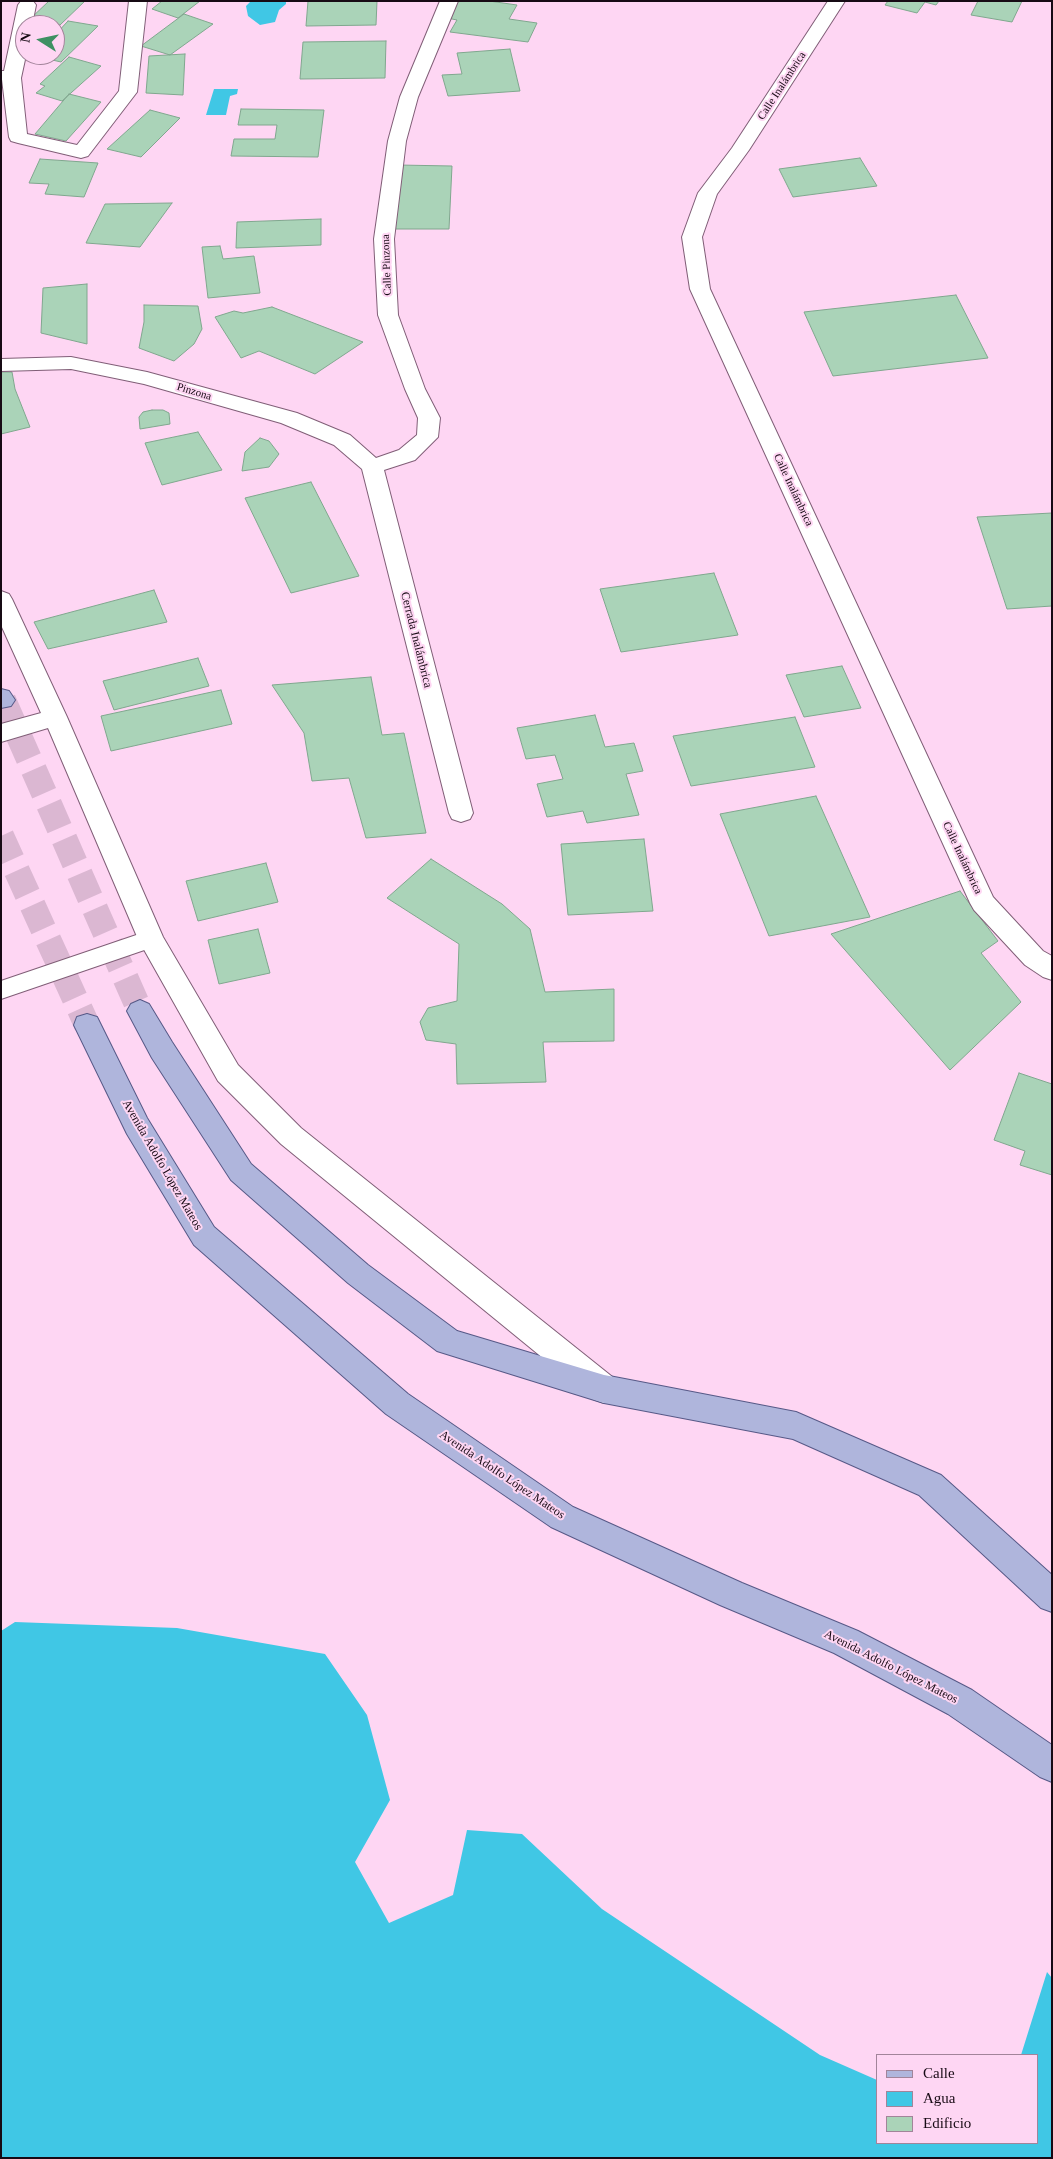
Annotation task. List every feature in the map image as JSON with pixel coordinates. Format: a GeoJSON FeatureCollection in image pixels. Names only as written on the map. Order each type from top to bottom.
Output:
{"type":"FeatureCollection","features":[{"type":"Feature","properties":{"kind":"main road"},"geometry":{"type":"LineString","coordinates":[[140,1011],[162,1050],[241,1172],[358,1274],[448,1342],[604,1389],[796,1426],[930,1485],[1052,1597]]}},
{"type":"Feature","properties":{"kind":"main road","name":"Avenida Adolfo López Mateos"},"geometry":{"type":"LineString","coordinates":[[87,1025],[137,1126],[204,1236],[397,1404],[562,1517],[730,1594],[846,1642],[960,1702],[1052,1765]]}},
{"type":"Feature","properties":{"kind":"street"},"geometry":{"type":"LineString","coordinates":[[27,5],[7,77],[18,137],[81,152],[128,92],[138,1]]}},
{"type":"Feature","properties":{"kind":"street","name":"Calle Pinzona"},"geometry":{"type":"LineString","coordinates":[[372,466],[408,455],[427,437],[429,418],[388,315],[384,239],[397,141],[409,97],[449,1]]}},
{"type":"Feature","properties":{"kind":"street","name":"Calle Inalámbrica"},"geometry":{"type":"LineString","coordinates":[[837,1],[740,150],[708,193],[692,237],[700,289],[983,903],[1034,958],[1052,970]]}},
{"type":"Feature","properties":{"kind":"street","name":"Pinzona"},"geometry":{"type":"LineString","coordinates":[[1,365],[71,363],[147,378],[289,418],[342,440],[372,466]]}},
{"type":"Feature","properties":{"kind":"street","name":"Cerrada Inalámbrica"},"geometry":{"type":"LineString","coordinates":[[372,466],[461,813]]}},
{"type":"Feature","properties":{"kind":"street"},"geometry":{"type":"LineString","coordinates":[[1,599],[55,717],[150,939],[228,1073],[291,1136],[604,1389]]}},
{"type":"Feature","properties":{"kind":"street"},"geometry":{"type":"LineString","coordinates":[[1,733],[55,717]]}},
{"type":"Feature","properties":{"kind":"lane"},"geometry":{"type":"LineString","coordinates":[[1,990],[150,939]]}},
{"type":"Feature","properties":{"kind":"water"},"geometry":{"type":"Polygon","coordinates":[[[251,1],[286,1],[286,4],[279,10],[275,22],[260,25],[248,16],[246,6],[251,1]]]}},
{"type":"Feature","properties":{"kind":"water"},"geometry":{"type":"Polygon","coordinates":[[[214,89],[238,89],[237,94],[230,96],[226,115],[206,115],[214,89]]]}},
{"type":"Feature","properties":{"kind":"water"},"geometry":{"type":"Polygon","coordinates":[[[15,1622],[177,1628],[325,1654],[367,1715],[390,1800],[355,1862],[389,1923],[453,1895],[467,1830],[522,1834],[602,1909],[820,2055],[876,2080],[876,2144],[1038,2144],[1038,2054],[1021,2054],[1047,1972],[1052,1978],[1052,2158],[1,2158],[1,1631],[15,1622]]]}},
{"type":"Feature","properties":{"kind":"building"},"geometry":{"type":"Polygon","coordinates":[[[49,1],[85,1],[65,20],[65,15],[34,15],[49,1]]]}},
{"type":"Feature","properties":{"kind":"building"},"geometry":{"type":"Polygon","coordinates":[[[162,1],[200,1],[178,18],[152,9],[162,1]]]}},
{"type":"Feature","properties":{"kind":"building"},"geometry":{"type":"Polygon","coordinates":[[[308,1],[377,1],[376,25],[306,26],[308,1]]]}},
{"type":"Feature","properties":{"kind":"building"},"geometry":{"type":"Polygon","coordinates":[[[456,1],[489,1],[517,5],[509,19],[537,23],[528,42],[450,32],[457,20],[447,18],[456,1]]]}},
{"type":"Feature","properties":{"kind":"building"},"geometry":{"type":"Polygon","coordinates":[[[888,1],[939,1],[936,5],[925,2],[917,13],[885,5],[888,1]]]}},
{"type":"Feature","properties":{"kind":"building"},"geometry":{"type":"Polygon","coordinates":[[[978,1],[1022,1],[1012,22],[971,15],[978,1]]]}},
{"type":"Feature","properties":{"kind":"building"},"geometry":{"type":"Polygon","coordinates":[[[184,14],[213,24],[170,55],[141,46],[184,14]]]}},
{"type":"Feature","properties":{"kind":"building"},"geometry":{"type":"Polygon","coordinates":[[[68,21],[98,26],[65,58],[65,24],[68,21]]]}},
{"type":"Feature","properties":{"kind":"building"},"geometry":{"type":"Polygon","coordinates":[[[386,41],[385,78],[300,79],[303,42],[386,41]]]}},
{"type":"Feature","properties":{"kind":"building"},"geometry":{"type":"Polygon","coordinates":[[[510,49],[520,91],[448,96],[442,75],[462,74],[457,53],[510,49]]]}},
{"type":"Feature","properties":{"kind":"building"},"geometry":{"type":"Polygon","coordinates":[[[185,54],[183,95],[146,93],[149,56],[185,54]]]}},
{"type":"Feature","properties":{"kind":"building"},"geometry":{"type":"Polygon","coordinates":[[[69,57],[101,66],[62,101],[36,93],[45,86],[40,84],[60,65],[65,65],[65,61],[69,57]]]}},
{"type":"Feature","properties":{"kind":"building"},"geometry":{"type":"Polygon","coordinates":[[[69,94],[101,102],[66,141],[35,134],[69,94]]]}},
{"type":"Feature","properties":{"kind":"building"},"geometry":{"type":"Polygon","coordinates":[[[241,109],[324,110],[318,157],[231,156],[234,139],[275,139],[277,125],[238,125],[241,109]]]}},
{"type":"Feature","properties":{"kind":"building"},"geometry":{"type":"Polygon","coordinates":[[[150,110],[180,118],[141,157],[107,149],[150,110]]]}},
{"type":"Feature","properties":{"kind":"building"},"geometry":{"type":"Polygon","coordinates":[[[860,158],[877,186],[793,197],[779,169],[860,158]]]}},
{"type":"Feature","properties":{"kind":"building"},"geometry":{"type":"Polygon","coordinates":[[[40,159],[98,163],[84,197],[45,194],[49,184],[29,183],[40,159]]]}},
{"type":"Feature","properties":{"kind":"building"},"geometry":{"type":"Polygon","coordinates":[[[398,165],[452,166],[449,229],[392,229],[398,165]]]}},
{"type":"Feature","properties":{"kind":"building"},"geometry":{"type":"Polygon","coordinates":[[[172,203],[140,247],[86,243],[105,204],[172,203]]]}},
{"type":"Feature","properties":{"kind":"building"},"geometry":{"type":"Polygon","coordinates":[[[321,219],[321,245],[236,248],[237,222],[321,219]]]}},
{"type":"Feature","properties":{"kind":"building"},"geometry":{"type":"Polygon","coordinates":[[[220,246],[223,259],[254,256],[260,293],[208,298],[202,247],[220,246]]]}},
{"type":"Feature","properties":{"kind":"building"},"geometry":{"type":"Polygon","coordinates":[[[87,284],[87,344],[41,333],[43,288],[87,284]]]}},
{"type":"Feature","properties":{"kind":"building"},"geometry":{"type":"Polygon","coordinates":[[[956,295],[988,358],[833,376],[804,312],[956,295]]]}},
{"type":"Feature","properties":{"kind":"building"},"geometry":{"type":"Polygon","coordinates":[[[144,305],[198,306],[202,329],[194,344],[174,361],[139,348],[144,322],[144,305]]]}},
{"type":"Feature","properties":{"kind":"building"},"geometry":{"type":"Polygon","coordinates":[[[272,307],[363,342],[315,374],[259,351],[241,358],[215,317],[234,311],[243,313],[272,307]]]}},
{"type":"Feature","properties":{"kind":"building"},"geometry":{"type":"Polygon","coordinates":[[[1,372],[12,372],[15,389],[30,427],[1,434],[1,372]]]}},
{"type":"Feature","properties":{"kind":"building"},"geometry":{"type":"Polygon","coordinates":[[[163,410],[169,413],[170,424],[140,429],[139,417],[143,412],[163,410]]]}},
{"type":"Feature","properties":{"kind":"building"},"geometry":{"type":"Polygon","coordinates":[[[198,432],[222,470],[162,485],[145,443],[198,432]]]}},
{"type":"Feature","properties":{"kind":"building"},"geometry":{"type":"Polygon","coordinates":[[[260,438],[269,441],[279,454],[269,467],[242,471],[245,452],[260,438]]]}},
{"type":"Feature","properties":{"kind":"building"},"geometry":{"type":"Polygon","coordinates":[[[311,482],[359,576],[291,593],[245,498],[311,482]]]}},
{"type":"Feature","properties":{"kind":"building"},"geometry":{"type":"Polygon","coordinates":[[[1052,513],[1052,606],[1007,609],[977,517],[1052,513]]]}},
{"type":"Feature","properties":{"kind":"building"},"geometry":{"type":"Polygon","coordinates":[[[714,573],[738,635],[621,652],[600,589],[714,573]]]}},
{"type":"Feature","properties":{"kind":"building"},"geometry":{"type":"Polygon","coordinates":[[[154,590],[167,622],[48,649],[34,622],[154,590]]]}},
{"type":"Feature","properties":{"kind":"building"},"geometry":{"type":"Polygon","coordinates":[[[198,658],[209,686],[114,710],[103,681],[198,658]]]}},
{"type":"Feature","properties":{"kind":"building"},"geometry":{"type":"Polygon","coordinates":[[[842,666],[861,708],[804,717],[786,675],[842,666]]]}},
{"type":"Feature","properties":{"kind":"building"},"geometry":{"type":"Polygon","coordinates":[[[371,677],[382,735],[404,733],[426,833],[366,838],[349,778],[312,781],[304,733],[272,685],[371,677]]]}},
{"type":"Feature","properties":{"kind":"building"},"geometry":{"type":"Polygon","coordinates":[[[221,690],[232,724],[111,751],[101,716],[221,690]]]}},
{"type":"Feature","properties":{"kind":"building"},"geometry":{"type":"Polygon","coordinates":[[[595,715],[605,747],[634,743],[643,771],[626,774],[639,815],[587,823],[583,811],[547,817],[537,784],[563,779],[555,755],[526,759],[517,728],[595,715]]]}},
{"type":"Feature","properties":{"kind":"building"},"geometry":{"type":"Polygon","coordinates":[[[795,717],[815,767],[691,786],[673,736],[795,717]]]}},
{"type":"Feature","properties":{"kind":"building"},"geometry":{"type":"Polygon","coordinates":[[[816,796],[870,917],[769,936],[720,814],[816,796]]]}},
{"type":"Feature","properties":{"kind":"building"},"geometry":{"type":"Polygon","coordinates":[[[644,839],[653,911],[568,915],[561,844],[644,839]]]}},
{"type":"Feature","properties":{"kind":"building"},"geometry":{"type":"Polygon","coordinates":[[[431,859],[502,904],[530,929],[545,992],[614,989],[614,1041],[543,1042],[546,1082],[457,1084],[456,1044],[426,1040],[420,1022],[428,1008],[457,1001],[459,944],[387,898],[431,859]]]}},
{"type":"Feature","properties":{"kind":"building"},"geometry":{"type":"Polygon","coordinates":[[[266,863],[278,902],[198,921],[186,881],[266,863]]]}},
{"type":"Feature","properties":{"kind":"building"},"geometry":{"type":"Polygon","coordinates":[[[960,891],[998,941],[981,953],[1021,1002],[950,1070],[831,934],[960,891]]]}},
{"type":"Feature","properties":{"kind":"building"},"geometry":{"type":"Polygon","coordinates":[[[258,929],[270,973],[219,984],[208,940],[258,929]]]}},
{"type":"Feature","properties":{"kind":"building"},"geometry":{"type":"Polygon","coordinates":[[[1019,1073],[1052,1084],[1052,1175],[1020,1165],[1025,1151],[994,1140],[1019,1073]]]}},
{"type":"Feature","properties":{"kind":"tunnel"},"geometry":{"type":"LineString","coordinates":[[3,700],[140,1011]]}},
{"type":"Feature","properties":{"kind":"tunnel"},"geometry":{"type":"LineString","coordinates":[[1,836],[87,1025]]}}]}
